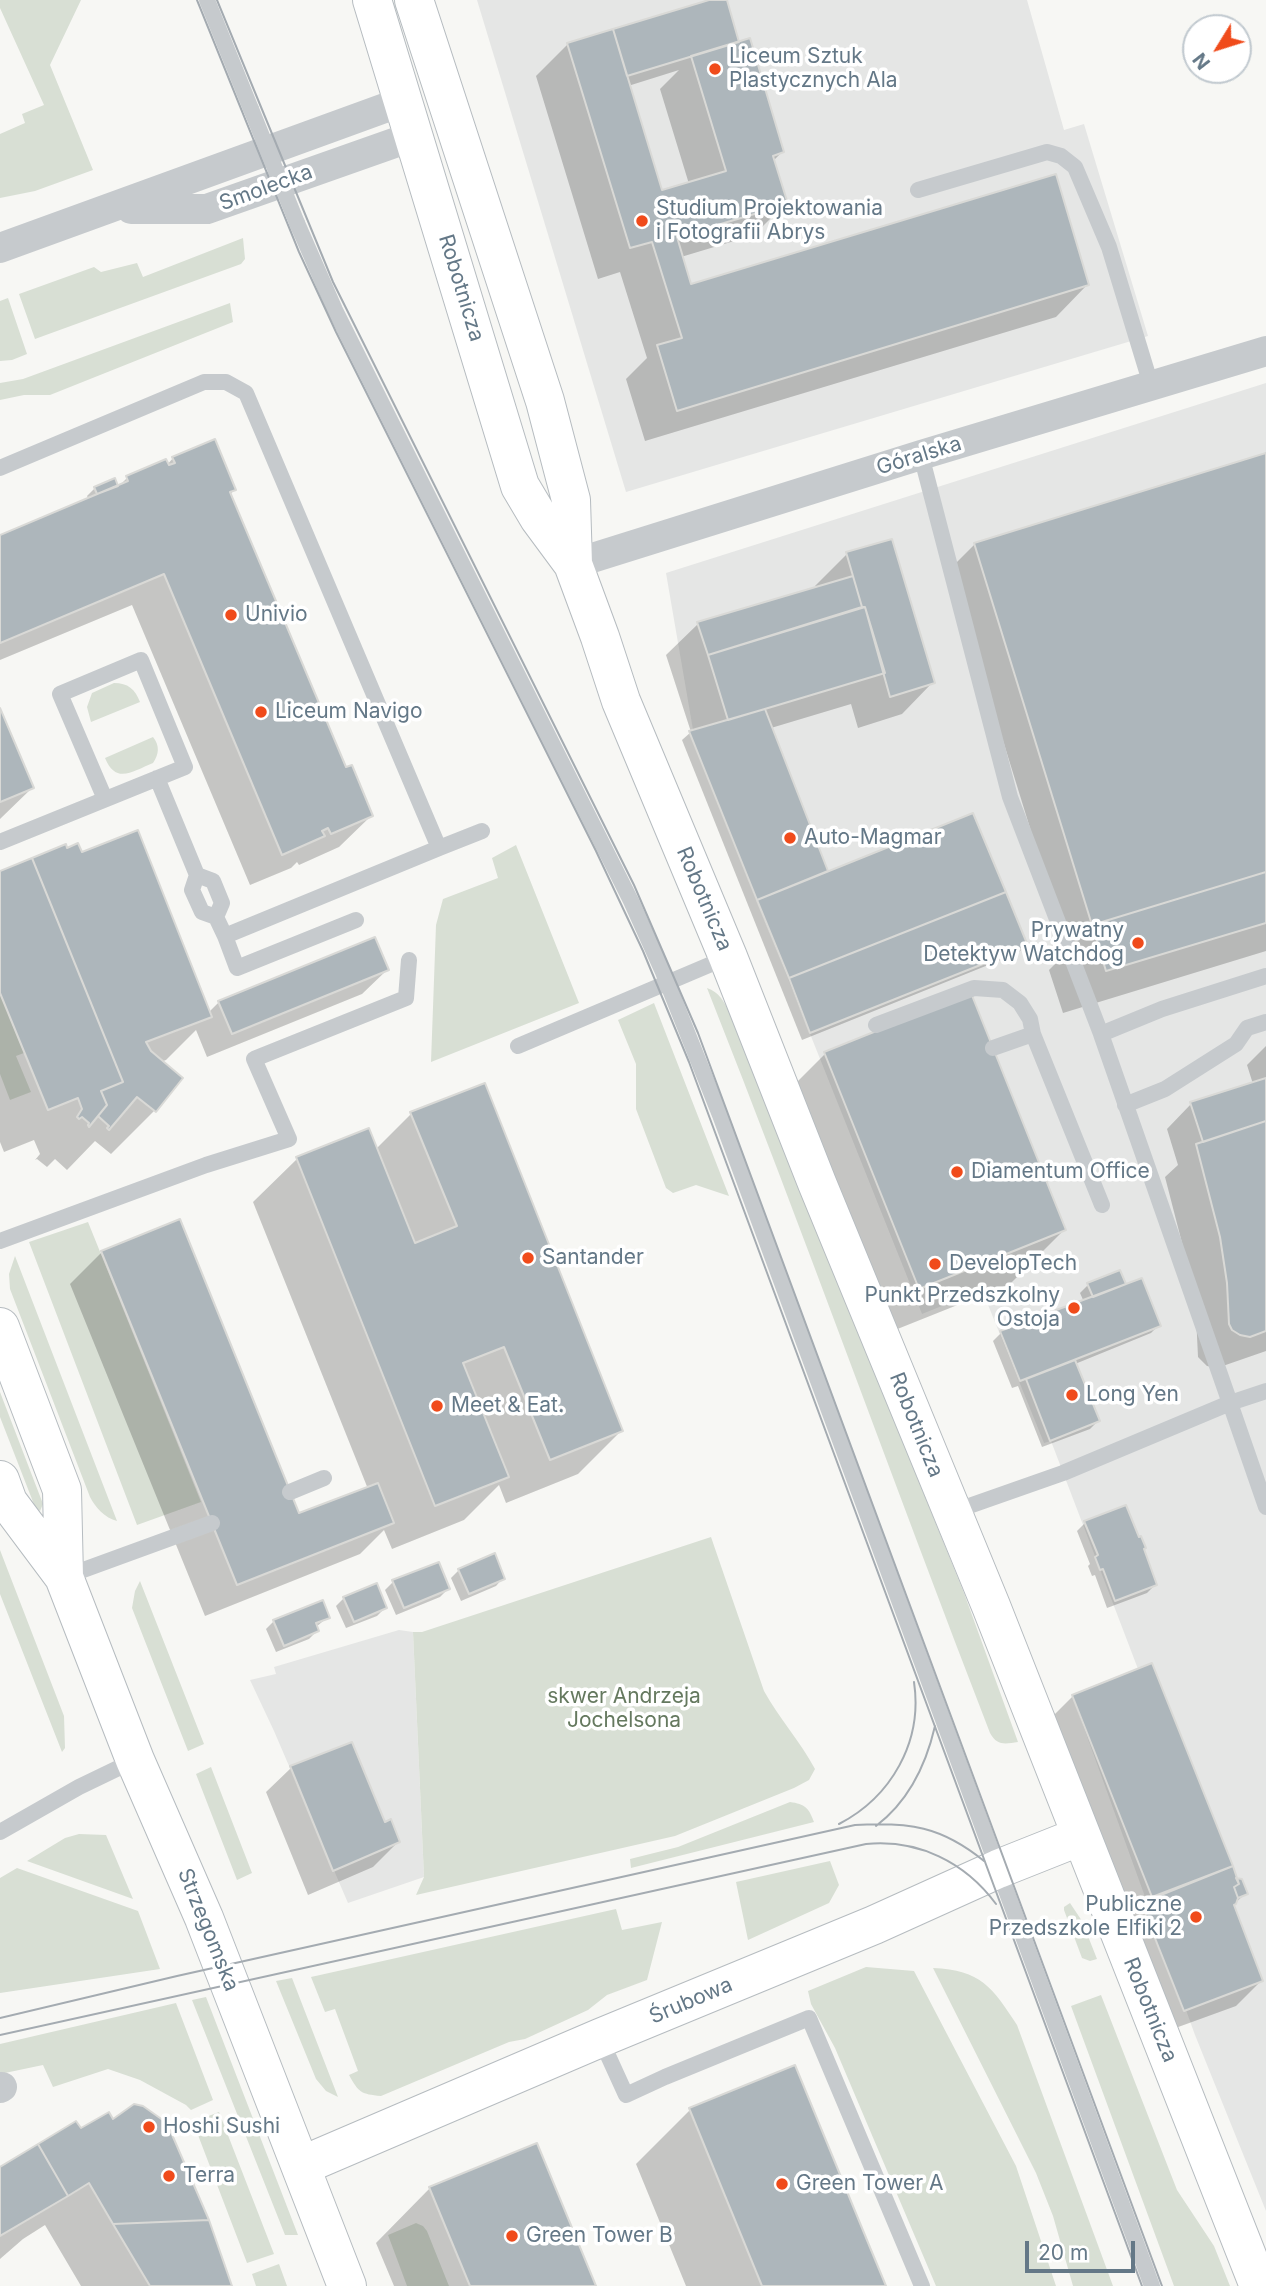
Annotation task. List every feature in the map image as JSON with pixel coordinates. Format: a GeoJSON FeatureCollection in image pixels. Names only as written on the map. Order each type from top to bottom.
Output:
{"type":"FeatureCollection","features":[{"type":"Feature","properties":{"kind":"street","name":"Robotnicza"},"geometry":{"type":"LineString","coordinates":[[372,0],[520,486],[539,518],[573,564],[621,701],[728,957],[952,1512],[1259,2286]]}},
{"type":"Feature","properties":{"kind":"street","name":"Robotnicza"},"geometry":{"type":"LineString","coordinates":[[414,0],[545,401],[571,500],[573,564]]}},
{"type":"Feature","properties":{"kind":"street","name":"Smolecka"},"geometry":{"type":"LineString","coordinates":[[0,248],[113,208],[207,209],[409,118]]}},
{"type":"Feature","properties":{"kind":"street","name":"Góralska"},"geometry":{"type":"LineString","coordinates":[[573,564],[920,455],[1266,351]]}},
{"type":"Feature","properties":{"kind":"street","name":"Strzegomska"},"geometry":{"type":"LineString","coordinates":[[0,1327],[62,1490],[64,1577]]}},
{"type":"Feature","properties":{"kind":"street","name":"Strzegomska"},"geometry":{"type":"LineString","coordinates":[[0,1480],[8,1502],[64,1577],[135,1760],[204,1918],[347,2286]]}},
{"type":"Feature","properties":{"kind":"street","name":"Śrubowa"},"geometry":{"type":"LineString","coordinates":[[301,2166],[1081,1836]]}},
{"type":"Feature","properties":{"kind":"lane"},"geometry":{"type":"LineString","coordinates":[[207,0],[335,310],[631,901],[666,982],[720,1115],[1152,2286]]}},
{"type":"Feature","properties":{"kind":"lane"},"geometry":{"type":"LineString","coordinates":[[918,190],[1047,152],[1061,156],[1076,167],[1109,247],[1151,386]]}},
{"type":"Feature","properties":{"kind":"lane"},"geometry":{"type":"LineString","coordinates":[[0,468],[204,382],[226,382],[246,393],[439,848]]}},
{"type":"Feature","properties":{"kind":"lane"},"geometry":{"type":"LineString","coordinates":[[920,455],[1010,797],[1101,1034],[1265,1499]]}},
{"type":"Feature","properties":{"kind":"lane"},"geometry":{"type":"LineString","coordinates":[[0,842],[157,778],[185,766],[141,660],[60,694],[105,799]]}},
{"type":"Feature","properties":{"kind":"lane"},"geometry":{"type":"LineString","coordinates":[[157,778],[197,875],[192,890],[201,912],[216,917],[237,968],[356,920]]}},
{"type":"Feature","properties":{"kind":"lane"},"geometry":{"type":"LineString","coordinates":[[225,936],[482,831]]}},
{"type":"Feature","properties":{"kind":"lane"},"geometry":{"type":"LineString","coordinates":[[518,1046],[728,957]]}},
{"type":"Feature","properties":{"kind":"lane"},"geometry":{"type":"LineString","coordinates":[[0,1241],[206,1165],[289,1139],[254,1059],[406,998],[409,960]]}},
{"type":"Feature","properties":{"kind":"lane"},"geometry":{"type":"LineString","coordinates":[[1101,1034],[1162,1009],[1266,975]]}},
{"type":"Feature","properties":{"kind":"lane"},"geometry":{"type":"LineString","coordinates":[[876,1025],[974,988],[1003,990],[1020,1003],[1030,1019],[1033,1034],[1102,1205]]}},
{"type":"Feature","properties":{"kind":"lane"},"geometry":{"type":"LineString","coordinates":[[1125,1105],[1164,1089],[1236,1044],[1247,1028],[1266,1022]]}},
{"type":"Feature","properties":{"kind":"lane"},"geometry":{"type":"LineString","coordinates":[[993,1048],[1033,1034]]}},
{"type":"Feature","properties":{"kind":"lane"},"geometry":{"type":"LineString","coordinates":[[952,1512],[1063,1473],[1230,1403],[1266,1391]]}},
{"type":"Feature","properties":{"kind":"lane"},"geometry":{"type":"LineString","coordinates":[[290,1492],[324,1478]]}},
{"type":"Feature","properties":{"kind":"lane"},"geometry":{"type":"LineString","coordinates":[[64,1577],[212,1523]]}},
{"type":"Feature","properties":{"kind":"lane"},"geometry":{"type":"LineString","coordinates":[[0,1832],[79,1787],[135,1760]]}},
{"type":"Feature","properties":{"kind":"lane"},"geometry":{"type":"LineString","coordinates":[[600,2038],[626,2095],[809,2018],[922,2286]]}},
{"type":"Feature","properties":{"kind":"shaded area"},"geometry":{"type":"Polygon","coordinates":[[[477,0],[1027,0],[1064,130],[1084,124],[1148,336],[626,492],[477,0]]]}},
{"type":"Feature","properties":{"kind":"shaded area"},"geometry":{"type":"Polygon","coordinates":[[[1266,383],[1266,2211],[1195,2035],[1072,1695],[1138,1669],[1051,1441],[1044,1443],[982,1290],[922,1314],[689,731],[693,730],[666,573],[1266,383]]]}},
{"type":"Feature","properties":{"kind":"shaded area"},"geometry":{"type":"Polygon","coordinates":[[[399,1630],[413,1632],[424,1877],[348,1903],[250,1680],[276,1674],[274,1667],[399,1630]]]}},
{"type":"Feature","properties":{"kind":"green space"},"geometry":{"type":"Polygon","coordinates":[[[0,0],[81,0],[50,65],[93,170],[35,191],[0,198],[0,134],[25,123],[22,114],[44,105],[0,8],[0,0]]]}},
{"type":"Feature","properties":{"kind":"green space"},"geometry":{"type":"Polygon","coordinates":[[[243,238],[245,259],[241,264],[35,339],[19,294],[94,267],[101,272],[137,263],[143,277],[243,238]]]}},
{"type":"Feature","properties":{"kind":"green space"},"geometry":{"type":"Polygon","coordinates":[[[8,298],[27,354],[0,361],[0,301],[8,298]]]}},
{"type":"Feature","properties":{"kind":"green space"},"geometry":{"type":"Polygon","coordinates":[[[230,303],[233,322],[50,395],[24,395],[0,400],[0,383],[23,379],[230,303]]]}},
{"type":"Feature","properties":{"kind":"green space"},"geometry":{"type":"Polygon","coordinates":[[[114,683],[130,688],[140,702],[91,722],[87,707],[92,693],[114,683]]]}},
{"type":"Feature","properties":{"kind":"green space"},"geometry":{"type":"Polygon","coordinates":[[[153,737],[158,750],[153,763],[126,774],[120,774],[109,766],[105,758],[153,737]]]}},
{"type":"Feature","properties":{"kind":"green space"},"geometry":{"type":"Polygon","coordinates":[[[516,845],[579,1003],[431,1062],[436,925],[443,899],[498,878],[492,858],[516,845]]]}},
{"type":"Feature","properties":{"kind":"green space"},"geometry":{"type":"Polygon","coordinates":[[[707,988],[721,997],[729,1012],[964,1593],[1018,1742],[999,1742],[990,1733],[707,988]]]}},
{"type":"Feature","properties":{"kind":"green space"},"geometry":{"type":"Polygon","coordinates":[[[0,994],[24,1053],[16,1056],[31,1092],[10,1100],[0,1074],[0,994]]]}},
{"type":"Feature","properties":{"kind":"green space"},"geometry":{"type":"Polygon","coordinates":[[[654,1003],[729,1196],[696,1185],[673,1193],[666,1188],[636,1109],[636,1064],[618,1020],[654,1003]]]}},
{"type":"Feature","properties":{"kind":"green space"},"geometry":{"type":"Polygon","coordinates":[[[88,1222],[201,1502],[137,1525],[29,1242],[88,1222]]]}},
{"type":"Feature","properties":{"kind":"green space"},"geometry":{"type":"Polygon","coordinates":[[[15,1256],[117,1521],[101,1512],[90,1497],[10,1289],[9,1274],[15,1256]]]}},
{"type":"Feature","properties":{"kind":"green space"},"geometry":{"type":"Polygon","coordinates":[[[0,1392],[43,1504],[40,1511],[35,1507],[0,1417],[0,1392]]]}},
{"type":"Feature","properties":{"kind":"green space","name":"skwer Andrzeja Jochelsona"},"geometry":{"type":"Polygon","coordinates":[[[711,1537],[764,1691],[815,1769],[809,1780],[675,1836],[416,1895],[424,1877],[413,1632],[422,1632],[711,1537]]]}},
{"type":"Feature","properties":{"kind":"green space"},"geometry":{"type":"Polygon","coordinates":[[[0,1550],[64,1716],[65,1748],[62,1752],[0,1594],[0,1550]]]}},
{"type":"Feature","properties":{"kind":"green space"},"geometry":{"type":"Polygon","coordinates":[[[140,1581],[204,1744],[188,1751],[132,1608],[140,1581]]]}},
{"type":"Feature","properties":{"kind":"green space"},"geometry":{"type":"Polygon","coordinates":[[[211,1767],[252,1873],[237,1880],[196,1774],[211,1767]]]}},
{"type":"Feature","properties":{"kind":"green space"},"geometry":{"type":"Polygon","coordinates":[[[790,1802],[806,1808],[814,1822],[631,1868],[630,1859],[678,1847],[790,1802]]]}},
{"type":"Feature","properties":{"kind":"green space"},"geometry":{"type":"Polygon","coordinates":[[[79,1834],[106,1835],[133,1899],[27,1861],[65,1838],[79,1834]]]}},
{"type":"Feature","properties":{"kind":"green space"},"geometry":{"type":"Polygon","coordinates":[[[830,1861],[839,1885],[829,1903],[748,1940],[736,1882],[830,1861]]]}},
{"type":"Feature","properties":{"kind":"green space"},"geometry":{"type":"Polygon","coordinates":[[[17,1868],[138,1911],[160,1969],[0,1993],[0,1878],[17,1868]]]}},
{"type":"Feature","properties":{"kind":"green space"},"geometry":{"type":"Polygon","coordinates":[[[1070,1903],[1082,1921],[1097,1959],[1090,1961],[1082,1958],[1064,1910],[1070,1903]]]}},
{"type":"Feature","properties":{"kind":"green space"},"geometry":{"type":"Polygon","coordinates":[[[616,1909],[622,1930],[662,1922],[647,1980],[607,1995],[588,2010],[525,2039],[509,2042],[381,2096],[361,2092],[355,2086],[349,2075],[358,2071],[335,2009],[325,2012],[311,1977],[616,1909]]]}},
{"type":"Feature","properties":{"kind":"green space"},"geometry":{"type":"Polygon","coordinates":[[[866,1967],[914,1971],[1016,2166],[1056,2286],[936,2286],[835,2048],[811,2004],[808,1991],[866,1967]]]}},
{"type":"Feature","properties":{"kind":"green space"},"geometry":{"type":"Polygon","coordinates":[[[933,1968],[963,1972],[984,1983],[1017,2025],[1113,2286],[1073,2286],[1053,2216],[1036,2173],[933,1968]]]}},
{"type":"Feature","properties":{"kind":"green space"},"geometry":{"type":"Polygon","coordinates":[[[292,1978],[338,2097],[326,2091],[316,2079],[276,1981],[292,1978]]]}},
{"type":"Feature","properties":{"kind":"green space"},"geometry":{"type":"Polygon","coordinates":[[[1101,1995],[1177,2190],[1214,2246],[1230,2286],[1174,2286],[1071,2006],[1101,1995]]]}},
{"type":"Feature","properties":{"kind":"green space"},"geometry":{"type":"Polygon","coordinates":[[[206,1997],[298,2235],[285,2235],[192,2000],[206,1997]]]}},
{"type":"Feature","properties":{"kind":"green space"},"geometry":{"type":"Polygon","coordinates":[[[176,2003],[213,2100],[191,2110],[140,2080],[108,2069],[53,2087],[43,2065],[0,2074],[0,2044],[176,2003]]]}},
{"type":"Feature","properties":{"kind":"green space"},"geometry":{"type":"Polygon","coordinates":[[[219,2112],[274,2254],[247,2263],[193,2122],[219,2112]]]}},
{"type":"Feature","properties":{"kind":"green space"},"geometry":{"type":"Polygon","coordinates":[[[416,2223],[427,2231],[449,2286],[407,2286],[388,2235],[416,2223]]]}},
{"type":"Feature","properties":{"kind":"green space"},"geometry":{"type":"Polygon","coordinates":[[[279,2264],[287,2286],[256,2286],[252,2274],[279,2264]]]}},
{"type":"Feature","properties":{"kind":"building"},"geometry":{"type":"Polygon","coordinates":[[[709,0],[727,0],[739,42],[627,76],[613,29],[709,0]]]}},
{"type":"Feature","properties":{"kind":"building"},"geometry":{"type":"Polygon","coordinates":[[[613,29],[662,190],[726,171],[691,56],[750,38],[784,152],[773,156],[788,204],[677,237],[691,284],[1056,174],[1089,285],[677,411],[657,345],[682,338],[652,242],[630,248],[567,43],[613,29]]]}},
{"type":"Feature","properties":{"kind":"building"},"geometry":{"type":"Polygon","coordinates":[[[215,439],[236,490],[230,492],[346,767],[352,765],[373,816],[331,834],[328,828],[322,831],[325,836],[282,855],[164,574],[0,643],[0,535],[128,481],[126,476],[166,459],[169,465],[175,463],[172,457],[215,439]]]}},
{"type":"Feature","properties":{"kind":"building"},"geometry":{"type":"Polygon","coordinates":[[[1266,453],[1266,872],[1092,925],[974,543],[1266,453]]]}},
{"type":"Feature","properties":{"kind":"building"},"geometry":{"type":"Polygon","coordinates":[[[115,478],[118,486],[97,494],[94,487],[115,478]]]}},
{"type":"Feature","properties":{"kind":"building"},"geometry":{"type":"Polygon","coordinates":[[[892,539],[935,683],[890,697],[865,607],[862,607],[846,552],[892,539]]]}},
{"type":"Feature","properties":{"kind":"building"},"geometry":{"type":"Polygon","coordinates":[[[853,576],[862,607],[708,655],[697,622],[853,576]]]}},
{"type":"Feature","properties":{"kind":"building"},"geometry":{"type":"Polygon","coordinates":[[[865,607],[885,673],[728,720],[708,655],[865,607]]]}},
{"type":"Feature","properties":{"kind":"building"},"geometry":{"type":"Polygon","coordinates":[[[0,708],[34,788],[0,802],[0,708]]]}},
{"type":"Feature","properties":{"kind":"building"},"geometry":{"type":"Polygon","coordinates":[[[765,709],[828,871],[757,900],[689,731],[765,709]]]}},
{"type":"Feature","properties":{"kind":"building"},"geometry":{"type":"Polygon","coordinates":[[[973,813],[1006,892],[789,978],[757,900],[973,813]]]}},
{"type":"Feature","properties":{"kind":"building"},"geometry":{"type":"Polygon","coordinates":[[[138,830],[212,1017],[146,1042],[151,1051],[183,1078],[156,1112],[137,1097],[109,1130],[109,1126],[98,1116],[107,1105],[101,1091],[123,1082],[32,858],[66,844],[67,848],[78,843],[82,852],[138,830]]]}},
{"type":"Feature","properties":{"kind":"building"},"geometry":{"type":"Polygon","coordinates":[[[32,858],[123,1082],[101,1091],[107,1105],[89,1127],[89,1123],[82,1117],[77,1117],[82,1109],[78,1098],[48,1110],[0,993],[0,871],[32,858]]]}},
{"type":"Feature","properties":{"kind":"building"},"geometry":{"type":"Polygon","coordinates":[[[1266,872],[1266,923],[1106,971],[1092,925],[1266,872]]]}},
{"type":"Feature","properties":{"kind":"building"},"geometry":{"type":"Polygon","coordinates":[[[1006,892],[1028,946],[810,1033],[789,978],[1006,892]]]}},
{"type":"Feature","properties":{"kind":"building"},"geometry":{"type":"Polygon","coordinates":[[[375,937],[389,970],[232,1034],[218,1001],[375,937]]]}},
{"type":"Feature","properties":{"kind":"building","name":"Diamentum Office"},"geometry":{"type":"Polygon","coordinates":[[[971,993],[1066,1230],[919,1289],[824,1052],[971,993]]]}},
{"type":"Feature","properties":{"kind":"building"},"geometry":{"type":"Polygon","coordinates":[[[1266,1078],[1266,1121],[1203,1142],[1190,1102],[1266,1078]]]}},
{"type":"Feature","properties":{"kind":"building"},"geometry":{"type":"Polygon","coordinates":[[[485,1083],[623,1431],[550,1460],[504,1347],[463,1363],[509,1477],[435,1506],[296,1157],[369,1128],[415,1243],[457,1226],[410,1112],[485,1083]]]}},
{"type":"Feature","properties":{"kind":"building"},"geometry":{"type":"Polygon","coordinates":[[[1266,1121],[1266,1331],[1250,1337],[1240,1335],[1232,1330],[1229,1324],[1227,1283],[1220,1237],[1196,1144],[1266,1121]]]}},
{"type":"Feature","properties":{"kind":"building"},"geometry":{"type":"Polygon","coordinates":[[[180,1219],[299,1513],[378,1483],[394,1523],[237,1585],[101,1251],[180,1219]]]}},
{"type":"Feature","properties":{"kind":"building"},"geometry":{"type":"Polygon","coordinates":[[[1120,1270],[1126,1284],[1093,1297],[1087,1283],[1120,1270]]]}},
{"type":"Feature","properties":{"kind":"building"},"geometry":{"type":"Polygon","coordinates":[[[1142,1278],[1161,1326],[1020,1381],[1000,1331],[1142,1278]]]}},
{"type":"Feature","properties":{"kind":"building"},"geometry":{"type":"Polygon","coordinates":[[[1075,1360],[1100,1421],[1050,1441],[1026,1379],[1075,1360]]]}},
{"type":"Feature","properties":{"kind":"building"},"geometry":{"type":"Polygon","coordinates":[[[1126,1505],[1146,1548],[1144,1549],[1157,1585],[1115,1601],[1103,1569],[1100,1570],[1095,1557],[1098,1555],[1084,1521],[1126,1505]]]}},
{"type":"Feature","properties":{"kind":"building"},"geometry":{"type":"Polygon","coordinates":[[[495,1553],[505,1579],[469,1594],[458,1569],[495,1553]]]}},
{"type":"Feature","properties":{"kind":"building"},"geometry":{"type":"Polygon","coordinates":[[[439,1562],[450,1589],[404,1608],[392,1580],[439,1562]]]}},
{"type":"Feature","properties":{"kind":"building"},"geometry":{"type":"Polygon","coordinates":[[[377,1583],[387,1608],[354,1622],[343,1597],[377,1583]]]}},
{"type":"Feature","properties":{"kind":"building"},"geometry":{"type":"Polygon","coordinates":[[[323,1600],[330,1618],[316,1623],[319,1631],[284,1646],[273,1620],[323,1600]]]}},
{"type":"Feature","properties":{"kind":"building"},"geometry":{"type":"Polygon","coordinates":[[[1152,1663],[1233,1866],[1152,1897],[1072,1695],[1152,1663]]]}},
{"type":"Feature","properties":{"kind":"building"},"geometry":{"type":"Polygon","coordinates":[[[352,1742],[385,1822],[391,1819],[400,1842],[333,1871],[290,1766],[352,1742]]]}},
{"type":"Feature","properties":{"kind":"building"},"geometry":{"type":"Polygon","coordinates":[[[1233,1866],[1239,1884],[1234,1887],[1238,1898],[1234,1905],[1263,1981],[1184,2011],[1141,1903],[1233,1866]]]}},
{"type":"Feature","properties":{"kind":"building"},"geometry":{"type":"Polygon","coordinates":[[[1236,1878],[1242,1879],[1248,1894],[1238,1898],[1234,1887],[1239,1884],[1236,1878]]]}},
{"type":"Feature","properties":{"kind":"building","name":"Green Tower A"},"geometry":{"type":"Polygon","coordinates":[[[795,2065],[886,2286],[762,2286],[689,2108],[795,2065]]]}},
{"type":"Feature","properties":{"kind":"building"},"geometry":{"type":"Polygon","coordinates":[[[134,2104],[143,2106],[167,2123],[209,2220],[113,2224],[89,2183],[68,2196],[38,2144],[76,2121],[81,2128],[109,2112],[113,2119],[134,2104]]]}},
{"type":"Feature","properties":{"kind":"building","name":"Green Tower B"},"geometry":{"type":"Polygon","coordinates":[[[537,2143],[596,2286],[470,2286],[429,2187],[537,2143]]]}},
{"type":"Feature","properties":{"kind":"building"},"geometry":{"type":"Polygon","coordinates":[[[38,2144],[68,2196],[0,2236],[0,2167],[38,2144]]]}},
{"type":"Feature","properties":{"kind":"building"},"geometry":{"type":"Polygon","coordinates":[[[209,2220],[232,2286],[150,2286],[113,2224],[209,2220]]]}},
{"type":"Feature","properties":{"kind":"tram line"},"geometry":{"type":"LineString","coordinates":[[197,0],[299,252],[336,332],[596,851],[643,951],[689,1062],[1142,2286]]}},
{"type":"Feature","properties":{"kind":"tram line"},"geometry":{"type":"LineString","coordinates":[[217,0],[333,282],[634,885],[698,1033],[1162,2286]]}},
{"type":"Feature","properties":{"kind":"tram line"},"geometry":{"type":"LineString","coordinates":[[839,1824],[874,1799],[899,1765],[913,1726],[914,1682]]}},
{"type":"Feature","properties":{"kind":"tram line"},"geometry":{"type":"LineString","coordinates":[[876,1826],[907,1794],[927,1755],[935,1726]]}},
{"type":"Feature","properties":{"kind":"tram line"},"geometry":{"type":"LineString","coordinates":[[0,2018],[855,1825],[892,1824],[939,1833],[984,1861]]}},
{"type":"Feature","properties":{"kind":"tram line"},"geometry":{"type":"LineString","coordinates":[[0,2035],[866,1844],[904,1845],[939,1856],[970,1876],[996,1904]]}},
{"type":"Feature","properties":{"kind":"place","name":"Liceum Sztuk Plastycznych Ala"},"geometry":{"type":"Point","coordinates":[715,69]}},
{"type":"Feature","properties":{"kind":"place","name":"Studium Projektowania i Fotografii Abrys"},"geometry":{"type":"Point","coordinates":[642,221]}},
{"type":"Feature","properties":{"kind":"place","name":"Univio"},"geometry":{"type":"Point","coordinates":[231,615]}},
{"type":"Feature","properties":{"kind":"place","name":"Liceum Navigo"},"geometry":{"type":"Point","coordinates":[261,712]}},
{"type":"Feature","properties":{"kind":"place","name":"Auto-Magmar"},"geometry":{"type":"Point","coordinates":[790,838]}},
{"type":"Feature","properties":{"kind":"place","name":"Prywatny Detektyw Watchdog"},"geometry":{"type":"Point","coordinates":[1138,943]}},
{"type":"Feature","properties":{"kind":"place","name":"Diamentum Office"},"geometry":{"type":"Point","coordinates":[957,1172]}},
{"type":"Feature","properties":{"kind":"place","name":"Santander"},"geometry":{"type":"Point","coordinates":[528,1258]}},
{"type":"Feature","properties":{"kind":"place","name":"DevelopTech"},"geometry":{"type":"Point","coordinates":[935,1264]}},
{"type":"Feature","properties":{"kind":"place","name":"Punkt Przedszkolny Ostoja"},"geometry":{"type":"Point","coordinates":[1074,1308]}},
{"type":"Feature","properties":{"kind":"place","name":"Long Yen"},"geometry":{"type":"Point","coordinates":[1072,1395]}},
{"type":"Feature","properties":{"kind":"place","name":"Meet & Eat."},"geometry":{"type":"Point","coordinates":[437,1406]}},
{"type":"Feature","properties":{"kind":"place","name":"Publiczne Przedszkole Elfiki 2"},"geometry":{"type":"Point","coordinates":[1196,1917]}},
{"type":"Feature","properties":{"kind":"place","name":"Hoshi Sushi"},"geometry":{"type":"Point","coordinates":[149,2127]}},
{"type":"Feature","properties":{"kind":"place","name":"Terra"},"geometry":{"type":"Point","coordinates":[169,2176]}},
{"type":"Feature","properties":{"kind":"place","name":"Green Tower A"},"geometry":{"type":"Point","coordinates":[782,2184]}},
{"type":"Feature","properties":{"kind":"place","name":"Green Tower B"},"geometry":{"type":"Point","coordinates":[512,2236]}}]}
